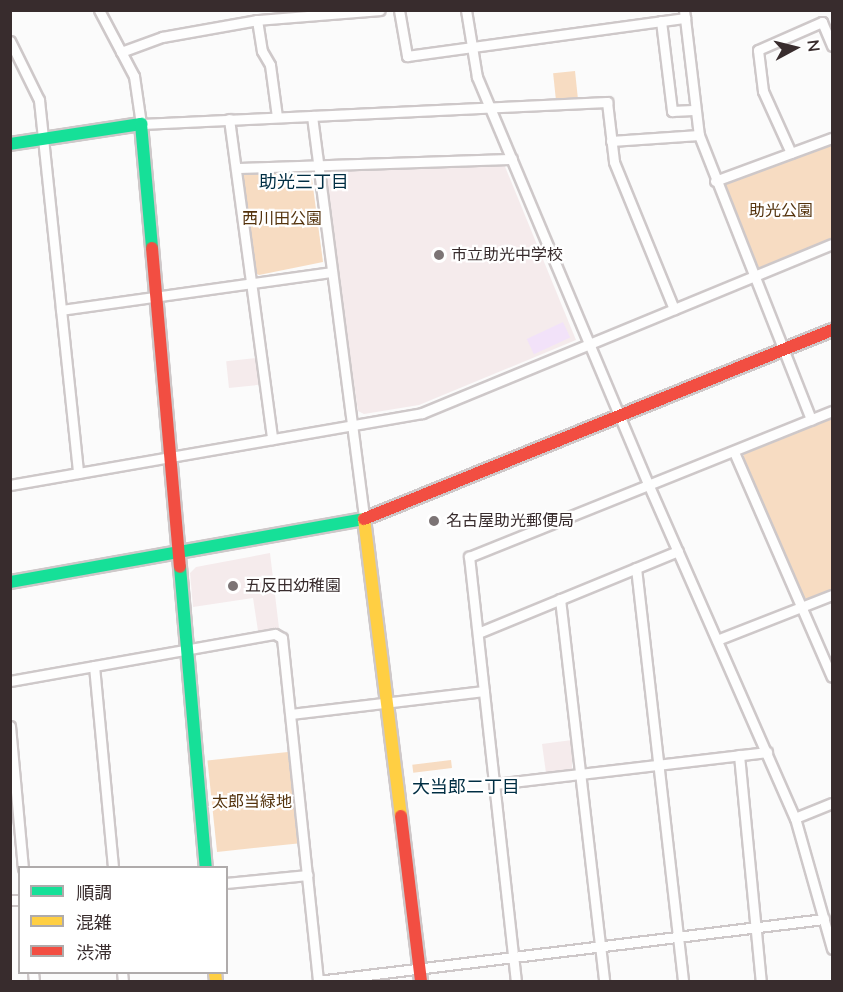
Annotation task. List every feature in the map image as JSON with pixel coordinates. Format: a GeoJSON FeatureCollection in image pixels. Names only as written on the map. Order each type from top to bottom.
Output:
{"type":"FeatureCollection","features":[{"type":"Feature","properties":{"kind":"street"},"geometry":{"type":"LineString","coordinates":[[99,10],[134,76],[141,124],[206,866]]}},
{"type":"Feature","properties":{"kind":"street"},"geometry":{"type":"LineString","coordinates":[[121,52],[162,37],[257,20],[380,10]]}},
{"type":"Feature","properties":{"kind":"street"},"geometry":{"type":"LineString","coordinates":[[399,10],[406,56],[661,21],[684,14],[693,110],[699,135],[752,277],[811,420]]}},
{"type":"Feature","properties":{"kind":"street"},"geometry":{"type":"LineString","coordinates":[[466,10],[477,77],[649,486],[795,818],[832,949]]}},
{"type":"Feature","properties":{"kind":"street"},"geometry":{"type":"LineString","coordinates":[[257,20],[262,51],[270,64],[277,117]]}},
{"type":"Feature","properties":{"kind":"street"},"geometry":{"type":"LineString","coordinates":[[661,21],[672,111],[693,110]]}},
{"type":"Feature","properties":{"kind":"street"},"geometry":{"type":"LineString","coordinates":[[790,153],[763,91],[758,50],[822,22],[832,46]]}},
{"type":"Feature","properties":{"kind":"street"},"geometry":{"type":"LineString","coordinates":[[10,41],[39,100],[78,473]]}},
{"type":"Feature","properties":{"kind":"street"},"geometry":{"type":"LineString","coordinates":[[10,144],[141,124],[491,110],[607,102],[614,162],[674,309]]}},
{"type":"Feature","properties":{"kind":"street"},"geometry":{"type":"LineString","coordinates":[[312,116],[388,702],[421,981]]}},
{"type":"Feature","properties":{"kind":"street"},"geometry":{"type":"LineString","coordinates":[[229,119],[272,439]]}},
{"type":"Feature","properties":{"kind":"street"},"geometry":{"type":"LineString","coordinates":[[611,141],[699,135]]}},
{"type":"Feature","properties":{"kind":"street"},"geometry":{"type":"LineString","coordinates":[[715,181],[832,138]]}},
{"type":"Feature","properties":{"kind":"street"},"geometry":{"type":"LineString","coordinates":[[236,168],[512,159]]}},
{"type":"Feature","properties":{"kind":"street"},"geometry":{"type":"LineString","coordinates":[[10,485],[422,413],[832,244]]}},
{"type":"Feature","properties":{"kind":"street"},"geometry":{"type":"LineString","coordinates":[[61,310],[331,272]]}},
{"type":"Feature","properties":{"kind":"street"},"geometry":{"type":"LineString","coordinates":[[10,582],[364,519],[832,330]]}},
{"type":"Feature","properties":{"kind":"street"},"geometry":{"type":"LineString","coordinates":[[516,981],[469,557],[832,411]]}},
{"type":"Feature","properties":{"kind":"street"},"geometry":{"type":"LineString","coordinates":[[734,452],[832,677]]}},
{"type":"Feature","properties":{"kind":"street"},"geometry":{"type":"LineString","coordinates":[[478,633],[678,551]]}},
{"type":"Feature","properties":{"kind":"street"},"geometry":{"type":"LineString","coordinates":[[636,568],[683,981]]}},
{"type":"Feature","properties":{"kind":"street"},"geometry":{"type":"LineString","coordinates":[[717,640],[832,595]]}},
{"type":"Feature","properties":{"kind":"street"},"geometry":{"type":"LineString","coordinates":[[560,599],[602,946],[604,981]]}},
{"type":"Feature","properties":{"kind":"street"},"geometry":{"type":"LineString","coordinates":[[10,681],[275,634],[282,638],[318,981],[824,919]]}},
{"type":"Feature","properties":{"kind":"street"},"geometry":{"type":"LineString","coordinates":[[94,666],[113,866]]}},
{"type":"Feature","properties":{"kind":"street"},"geometry":{"type":"LineString","coordinates":[[291,714],[484,691]]}},
{"type":"Feature","properties":{"kind":"street"},"geometry":{"type":"LineString","coordinates":[[10,726],[23,866]]}},
{"type":"Feature","properties":{"kind":"street"},"geometry":{"type":"LineString","coordinates":[[495,784],[766,752]]}},
{"type":"Feature","properties":{"kind":"street"},"geometry":{"type":"LineString","coordinates":[[739,755],[761,981]]}},
{"type":"Feature","properties":{"kind":"street"},"geometry":{"type":"LineString","coordinates":[[795,818],[832,803]]}},
{"type":"Feature","properties":{"kind":"street"},"geometry":{"type":"LineString","coordinates":[[228,883],[308,876]]}},
{"type":"Feature","properties":{"kind":"shaded area","name":"市立助光中学校"},"geometry":{"type":"Polygon","coordinates":[[[504,164],[576,340],[419,405],[364,414],[358,411],[324,173],[328,169],[504,164]]]}},
{"type":"Feature","properties":{"kind":"shaded area"},"geometry":{"type":"Polygon","coordinates":[[[563,322],[570,337],[534,354],[527,339],[563,322]]]}},
{"type":"Feature","properties":{"kind":"shaded area"},"geometry":{"type":"Polygon","coordinates":[[[256,358],[259,385],[229,388],[226,361],[256,358]]]}},
{"type":"Feature","properties":{"kind":"shaded area","name":"五反田幼稚園"},"geometry":{"type":"Polygon","coordinates":[[[270,553],[279,628],[258,631],[253,598],[193,607],[190,573],[196,567],[270,553]]]}},
{"type":"Feature","properties":{"kind":"shaded area"},"geometry":{"type":"Polygon","coordinates":[[[572,740],[572,770],[546,773],[542,744],[572,740]]]}},
{"type":"Feature","properties":{"kind":"green space"},"geometry":{"type":"Polygon","coordinates":[[[575,71],[578,100],[556,102],[553,73],[575,71]]]}},
{"type":"Feature","properties":{"kind":"green space","name":"助光公園"},"geometry":{"type":"Polygon","coordinates":[[[832,144],[832,238],[760,268],[754,266],[724,189],[725,184],[832,144]]]}},
{"type":"Feature","properties":{"kind":"green space","name":"西川田公園"},"geometry":{"type":"Polygon","coordinates":[[[307,169],[311,172],[323,262],[259,275],[255,273],[242,176],[246,172],[307,169]]]}},
{"type":"Feature","properties":{"kind":"green space"},"geometry":{"type":"Polygon","coordinates":[[[832,417],[832,589],[807,599],[802,597],[743,462],[744,452],[832,417]]]}},
{"type":"Feature","properties":{"kind":"green space","name":"太郎当緑地"},"geometry":{"type":"Polygon","coordinates":[[[288,752],[298,843],[217,852],[207,760],[288,752]]]}},
{"type":"Feature","properties":{"kind":"green space"},"geometry":{"type":"Polygon","coordinates":[[[451,760],[452,768],[413,773],[412,765],[451,760]]]}},
{"type":"Feature","properties":{"kind":"traffic: fast"},"geometry":{"type":"LineString","coordinates":[[10,144],[141,124],[152,248]]}},
{"type":"Feature","properties":{"kind":"traffic: fast"},"geometry":{"type":"LineString","coordinates":[[10,582],[364,519]]}},
{"type":"Feature","properties":{"kind":"traffic: fast"},"geometry":{"type":"LineString","coordinates":[[180,567],[206,866]]}},
{"type":"Feature","properties":{"kind":"traffic: slow"},"geometry":{"type":"LineString","coordinates":[[364,519],[401,816]]}},
{"type":"Feature","properties":{"kind":"traffic: slow"},"geometry":{"type":"LineString","coordinates":[[215,974],[216,982]]}},
{"type":"Feature","properties":{"kind":"traffic: jam"},"geometry":{"type":"LineString","coordinates":[[152,248],[180,567]]}},
{"type":"Feature","properties":{"kind":"traffic: jam"},"geometry":{"type":"LineString","coordinates":[[364,519],[832,330]]}},
{"type":"Feature","properties":{"kind":"traffic: jam"},"geometry":{"type":"LineString","coordinates":[[401,816],[421,982]]}},
{"type":"Feature","properties":{"kind":"place","name":"市立助光中学校"},"geometry":{"type":"Point","coordinates":[439,255]}},
{"type":"Feature","properties":{"kind":"place","name":"名古屋助光郵便局"},"geometry":{"type":"Point","coordinates":[434,521]}},
{"type":"Feature","properties":{"kind":"place","name":"五反田幼稚園"},"geometry":{"type":"Point","coordinates":[233,586]}},
{"type":"Feature","properties":{"kind":"district","name":"助光三丁目"},"geometry":{"type":"Point","coordinates":[304,182]}},
{"type":"Feature","properties":{"kind":"district","name":"大当郎二丁目"},"geometry":{"type":"Point","coordinates":[466,787]}}]}
